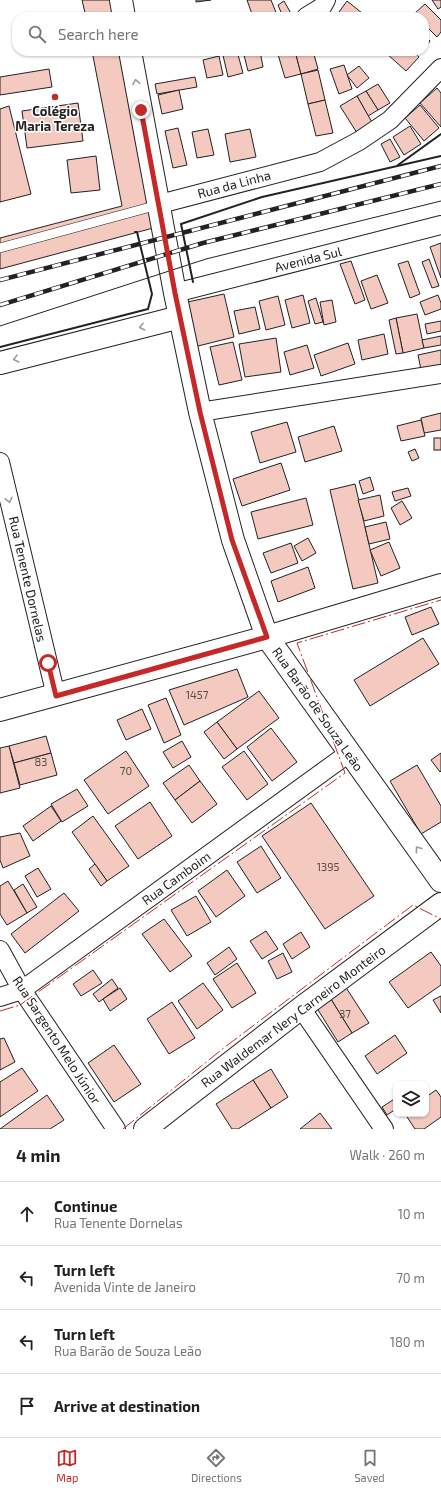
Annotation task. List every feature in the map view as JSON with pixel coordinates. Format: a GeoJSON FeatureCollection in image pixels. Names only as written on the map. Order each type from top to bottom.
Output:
{"type":"FeatureCollection","features":[{"type":"Feature","properties":{"kind":"street"},"geometry":{"type":"LineString","coordinates":[[121,0],[123,12]]}},
{"type":"Feature","properties":{"kind":"street"},"geometry":{"type":"LineString","coordinates":[[314,12],[322,7],[326,0]]}},
{"type":"Feature","properties":{"kind":"street","name":"Rua Barão de Souza Leão"},"geometry":{"type":"LineString","coordinates":[[131,56],[160,204],[175,293],[200,412],[232,540],[267,637],[441,881]]}},
{"type":"Feature","properties":{"kind":"street","name":"Rua da Linha"},"geometry":{"type":"LineString","coordinates":[[160,204],[320,162],[359,142],[390,120],[441,68]]}},
{"type":"Feature","properties":{"kind":"street","name":"Avenida Sul"},"geometry":{"type":"LineString","coordinates":[[175,293],[441,225]]}},
{"type":"Feature","properties":{"kind":"street"},"geometry":{"type":"LineString","coordinates":[[0,363],[180,318]]}},
{"type":"Feature","properties":{"kind":"street"},"geometry":{"type":"LineString","coordinates":[[200,412],[441,374]]}},
{"type":"Feature","properties":{"kind":"street","name":"Rua Tenente Dornelas"},"geometry":{"type":"LineString","coordinates":[[0,462],[56,696]]}},
{"type":"Feature","properties":{"kind":"street"},"geometry":{"type":"LineString","coordinates":[[0,710],[56,696],[267,637],[441,585]]}},
{"type":"Feature","properties":{"kind":"street","name":"Rua Camboim"},"geometry":{"type":"LineString","coordinates":[[0,997],[22,990],[350,753]]}},
{"type":"Feature","properties":{"kind":"street","name":"Rua Waldemar Nery Carneiro Monteiro"},"geometry":{"type":"LineString","coordinates":[[145,1129],[301,1008],[441,904]]}},
{"type":"Feature","properties":{"kind":"street","name":"Rua Sargento Melo Júnior"},"geometry":{"type":"LineString","coordinates":[[0,950],[22,990],[116,1129]]}},
{"type":"Feature","properties":{"kind":"street"},"geometry":{"type":"LineString","coordinates":[[301,1008],[384,1129]]}},
{"type":"Feature","properties":{"kind":"lane","name":"Rua da Linha"},"geometry":{"type":"LineString","coordinates":[[0,248],[160,204]]}},
{"type":"Feature","properties":{"kind":"building"},"geometry":{"type":"Polygon","coordinates":[[[82,0],[113,0],[115,12],[85,12],[82,0]]]}},
{"type":"Feature","properties":{"kind":"building"},"geometry":{"type":"Polygon","coordinates":[[[196,0],[211,0],[196,2],[196,0]]]}},
{"type":"Feature","properties":{"kind":"building"},"geometry":{"type":"Polygon","coordinates":[[[247,0],[271,0],[276,12],[251,12],[247,0]]]}},
{"type":"Feature","properties":{"kind":"building"},"geometry":{"type":"Polygon","coordinates":[[[432,0],[441,0],[441,7],[438,9],[432,0]]]}},
{"type":"Feature","properties":{"kind":"building"},"geometry":{"type":"Polygon","coordinates":[[[284,1],[290,12],[281,12],[278,5],[284,1]]]}},
{"type":"Feature","properties":{"kind":"building"},"geometry":{"type":"Polygon","coordinates":[[[347,1],[361,12],[339,12],[347,1]]]}},
{"type":"Feature","properties":{"kind":"building"},"geometry":{"type":"Polygon","coordinates":[[[425,4],[441,20],[441,32],[437,37],[429,29],[429,12],[416,12],[425,4]]]}},
{"type":"Feature","properties":{"kind":"building"},"geometry":{"type":"Polygon","coordinates":[[[93,56],[124,56],[157,227],[0,269],[0,238],[122,206],[93,56]]]}},
{"type":"Feature","properties":{"kind":"building"},"geometry":{"type":"Polygon","coordinates":[[[219,56],[223,75],[207,78],[203,60],[219,56]]]}},
{"type":"Feature","properties":{"kind":"building"},"geometry":{"type":"Polygon","coordinates":[[[223,56],[238,56],[243,73],[228,77],[223,56]]]}},
{"type":"Feature","properties":{"kind":"building"},"geometry":{"type":"Polygon","coordinates":[[[244,56],[261,56],[263,67],[248,71],[244,56]]]}},
{"type":"Feature","properties":{"kind":"building"},"geometry":{"type":"Polygon","coordinates":[[[278,56],[296,56],[301,74],[285,78],[278,56]]]}},
{"type":"Feature","properties":{"kind":"building"},"geometry":{"type":"Polygon","coordinates":[[[296,56],[314,56],[318,69],[301,74],[296,56]]]}},
{"type":"Feature","properties":{"kind":"building"},"geometry":{"type":"Polygon","coordinates":[[[389,56],[418,56],[419,57],[406,71],[389,56]]]}},
{"type":"Feature","properties":{"kind":"building"},"geometry":{"type":"Polygon","coordinates":[[[344,65],[352,89],[339,94],[330,69],[344,65]]]}},
{"type":"Feature","properties":{"kind":"building"},"geometry":{"type":"Polygon","coordinates":[[[359,66],[369,78],[357,88],[347,75],[359,66]]]}},
{"type":"Feature","properties":{"kind":"building"},"geometry":{"type":"Polygon","coordinates":[[[49,69],[52,87],[0,95],[0,77],[49,69]]]}},
{"type":"Feature","properties":{"kind":"building"},"geometry":{"type":"Polygon","coordinates":[[[318,70],[325,100],[308,104],[301,74],[318,70]]]}},
{"type":"Feature","properties":{"kind":"building"},"geometry":{"type":"Polygon","coordinates":[[[195,77],[197,87],[157,94],[155,84],[195,77]]]}},
{"type":"Feature","properties":{"kind":"building"},"geometry":{"type":"Polygon","coordinates":[[[378,84],[390,103],[378,110],[366,91],[378,84]]]}},
{"type":"Feature","properties":{"kind":"building"},"geometry":{"type":"Polygon","coordinates":[[[437,88],[441,93],[441,127],[420,103],[437,88]]]}},
{"type":"Feature","properties":{"kind":"building"},"geometry":{"type":"Polygon","coordinates":[[[179,90],[183,109],[162,114],[158,95],[179,90]]]}},
{"type":"Feature","properties":{"kind":"building"},"geometry":{"type":"Polygon","coordinates":[[[366,91],[378,110],[368,116],[357,96],[366,91]]]}},
{"type":"Feature","properties":{"kind":"building"},"geometry":{"type":"Polygon","coordinates":[[[357,96],[373,124],[357,133],[340,106],[357,96]]]}},
{"type":"Feature","properties":{"kind":"building"},"geometry":{"type":"Polygon","coordinates":[[[325,100],[333,133],[316,136],[308,104],[325,100]]]}},
{"type":"Feature","properties":{"kind":"building"},"geometry":{"type":"Polygon","coordinates":[[[78,103],[83,141],[27,148],[22,111],[78,103]]]}},
{"type":"Feature","properties":{"kind":"building"},"geometry":{"type":"Polygon","coordinates":[[[420,105],[439,128],[424,141],[405,118],[420,105]]]}},
{"type":"Feature","properties":{"kind":"building"},"geometry":{"type":"Polygon","coordinates":[[[9,106],[31,194],[0,202],[0,109],[9,106]]]}},
{"type":"Feature","properties":{"kind":"building"},"geometry":{"type":"Polygon","coordinates":[[[410,126],[421,144],[404,155],[393,137],[410,126]]]}},
{"type":"Feature","properties":{"kind":"building"},"geometry":{"type":"Polygon","coordinates":[[[178,128],[187,165],[173,168],[165,131],[178,128]]]}},
{"type":"Feature","properties":{"kind":"building"},"geometry":{"type":"Polygon","coordinates":[[[208,129],[214,155],[197,158],[192,132],[208,129]]]}},
{"type":"Feature","properties":{"kind":"building"},"geometry":{"type":"Polygon","coordinates":[[[250,129],[256,157],[230,162],[225,134],[250,129]]]}},
{"type":"Feature","properties":{"kind":"building"},"geometry":{"type":"Polygon","coordinates":[[[390,139],[400,157],[390,162],[381,144],[390,139]]]}},
{"type":"Feature","properties":{"kind":"building"},"geometry":{"type":"Polygon","coordinates":[[[96,156],[100,190],[71,193],[67,160],[96,156]]]}},
{"type":"Feature","properties":{"kind":"building"},"geometry":{"type":"Polygon","coordinates":[[[441,243],[441,278],[430,247],[441,243]]]}},
{"type":"Feature","properties":{"kind":"building"},"geometry":{"type":"Polygon","coordinates":[[[429,259],[439,286],[432,288],[422,262],[429,259]]]}},
{"type":"Feature","properties":{"kind":"building"},"geometry":{"type":"Polygon","coordinates":[[[351,261],[365,300],[355,304],[340,264],[351,261]]]}},
{"type":"Feature","properties":{"kind":"building"},"geometry":{"type":"Polygon","coordinates":[[[408,261],[420,294],[410,298],[398,264],[408,261]]]}},
{"type":"Feature","properties":{"kind":"building"},"geometry":{"type":"Polygon","coordinates":[[[377,275],[388,303],[371,309],[361,281],[377,275]]]}},
{"type":"Feature","properties":{"kind":"building"},"geometry":{"type":"Polygon","coordinates":[[[224,294],[234,337],[194,347],[183,303],[224,294]]]}},
{"type":"Feature","properties":{"kind":"building"},"geometry":{"type":"Polygon","coordinates":[[[303,295],[310,323],[292,328],[285,300],[303,295]]]}},
{"type":"Feature","properties":{"kind":"building"},"geometry":{"type":"Polygon","coordinates":[[[438,295],[441,303],[441,309],[425,315],[420,302],[438,295]]]}},
{"type":"Feature","properties":{"kind":"building"},"geometry":{"type":"Polygon","coordinates":[[[278,296],[285,325],[266,330],[259,301],[278,296]]]}},
{"type":"Feature","properties":{"kind":"building"},"geometry":{"type":"Polygon","coordinates":[[[316,298],[323,322],[315,324],[308,301],[316,298]]]}},
{"type":"Feature","properties":{"kind":"building"},"geometry":{"type":"Polygon","coordinates":[[[332,300],[336,322],[324,325],[320,302],[332,300]]]}},
{"type":"Feature","properties":{"kind":"building"},"geometry":{"type":"Polygon","coordinates":[[[255,307],[260,329],[239,334],[234,311],[255,307]]]}},
{"type":"Feature","properties":{"kind":"building"},"geometry":{"type":"Polygon","coordinates":[[[417,314],[424,348],[403,353],[396,318],[417,314]]]}},
{"type":"Feature","properties":{"kind":"building"},"geometry":{"type":"Polygon","coordinates":[[[396,318],[403,353],[396,354],[389,320],[396,318]]]}},
{"type":"Feature","properties":{"kind":"building"},"geometry":{"type":"Polygon","coordinates":[[[441,321],[441,331],[427,334],[425,324],[441,321]]]}},
{"type":"Feature","properties":{"kind":"building"},"geometry":{"type":"Polygon","coordinates":[[[384,334],[388,354],[362,360],[358,340],[384,334]]]}},
{"type":"Feature","properties":{"kind":"building"},"geometry":{"type":"Polygon","coordinates":[[[441,336],[441,345],[424,348],[422,340],[441,336]]]}},
{"type":"Feature","properties":{"kind":"building"},"geometry":{"type":"Polygon","coordinates":[[[276,338],[281,372],[245,377],[239,344],[276,338]]]}},
{"type":"Feature","properties":{"kind":"building"},"geometry":{"type":"Polygon","coordinates":[[[233,342],[242,380],[219,385],[210,347],[233,342]]]}},
{"type":"Feature","properties":{"kind":"building"},"geometry":{"type":"Polygon","coordinates":[[[348,343],[355,364],[321,376],[314,355],[348,343]]]}},
{"type":"Feature","properties":{"kind":"building"},"geometry":{"type":"Polygon","coordinates":[[[307,345],[314,368],[290,375],[284,352],[307,345]]]}},
{"type":"Feature","properties":{"kind":"building"},"geometry":{"type":"Polygon","coordinates":[[[441,350],[441,366],[421,370],[418,355],[441,350]]]}},
{"type":"Feature","properties":{"kind":"building"},"geometry":{"type":"Polygon","coordinates":[[[441,413],[441,430],[424,433],[421,418],[441,413]]]}},
{"type":"Feature","properties":{"kind":"building"},"geometry":{"type":"Polygon","coordinates":[[[421,420],[425,436],[401,441],[397,426],[421,420]]]}},
{"type":"Feature","properties":{"kind":"building"},"geometry":{"type":"Polygon","coordinates":[[[287,422],[296,452],[260,463],[251,432],[287,422]]]}},
{"type":"Feature","properties":{"kind":"building"},"geometry":{"type":"Polygon","coordinates":[[[334,426],[342,451],[305,462],[298,437],[334,426]]]}},
{"type":"Feature","properties":{"kind":"building"},"geometry":{"type":"Polygon","coordinates":[[[434,438],[441,438],[441,450],[434,450],[434,438]]]}},
{"type":"Feature","properties":{"kind":"building"},"geometry":{"type":"Polygon","coordinates":[[[415,449],[419,458],[412,461],[408,452],[415,449]]]}},
{"type":"Feature","properties":{"kind":"building"},"geometry":{"type":"Polygon","coordinates":[[[281,463],[290,490],[242,506],[233,479],[281,463]]]}},
{"type":"Feature","properties":{"kind":"building"},"geometry":{"type":"Polygon","coordinates":[[[370,477],[374,490],[363,494],[359,481],[370,477]]]}},
{"type":"Feature","properties":{"kind":"building"},"geometry":{"type":"Polygon","coordinates":[[[355,484],[378,583],[353,589],[330,490],[355,484]]]}},
{"type":"Feature","properties":{"kind":"building"},"geometry":{"type":"Polygon","coordinates":[[[408,488],[411,496],[395,501],[392,492],[408,488]]]}},
{"type":"Feature","properties":{"kind":"building"},"geometry":{"type":"Polygon","coordinates":[[[380,495],[384,516],[364,521],[358,500],[380,495]]]}},
{"type":"Feature","properties":{"kind":"building"},"geometry":{"type":"Polygon","coordinates":[[[306,498],[313,525],[258,539],[251,512],[306,498]]]}},
{"type":"Feature","properties":{"kind":"building"},"geometry":{"type":"Polygon","coordinates":[[[402,501],[412,518],[400,525],[391,508],[402,501]]]}},
{"type":"Feature","properties":{"kind":"building"},"geometry":{"type":"Polygon","coordinates":[[[386,522],[390,539],[369,544],[365,527],[386,522]]]}},
{"type":"Feature","properties":{"kind":"building"},"geometry":{"type":"Polygon","coordinates":[[[308,538],[316,553],[302,561],[294,546],[308,538]]]}},
{"type":"Feature","properties":{"kind":"building"},"geometry":{"type":"Polygon","coordinates":[[[389,542],[400,568],[381,576],[370,550],[389,542]]]}},
{"type":"Feature","properties":{"kind":"building"},"geometry":{"type":"Polygon","coordinates":[[[291,543],[298,563],[271,573],[263,553],[291,543]]]}},
{"type":"Feature","properties":{"kind":"building"},"geometry":{"type":"Polygon","coordinates":[[[308,567],[315,588],[278,602],[271,581],[308,567]]]}},
{"type":"Feature","properties":{"kind":"building"},"geometry":{"type":"Polygon","coordinates":[[[431,607],[439,624],[412,635],[405,617],[431,607]]]}},
{"type":"Feature","properties":{"kind":"building"},"geometry":{"type":"Polygon","coordinates":[[[423,638],[439,664],[370,706],[354,680],[423,638]]]}},
{"type":"Feature","properties":{"kind":"building"},"geometry":{"type":"Polygon","coordinates":[[[237,669],[248,697],[184,725],[169,690],[237,669]]]}},
{"type":"Feature","properties":{"kind":"building"},"geometry":{"type":"Polygon","coordinates":[[[259,691],[279,718],[237,749],[217,722],[259,691]]]}},
{"type":"Feature","properties":{"kind":"building"},"geometry":{"type":"Polygon","coordinates":[[[166,698],[181,735],[164,743],[148,705],[166,698]]]}},
{"type":"Feature","properties":{"kind":"building"},"geometry":{"type":"Polygon","coordinates":[[[142,709],[151,729],[126,740],[117,720],[142,709]]]}},
{"type":"Feature","properties":{"kind":"building"},"geometry":{"type":"Polygon","coordinates":[[[217,722],[237,749],[224,759],[204,732],[217,722]]]}},
{"type":"Feature","properties":{"kind":"building"},"geometry":{"type":"Polygon","coordinates":[[[271,728],[297,762],[272,781],[247,747],[271,728]]]}},
{"type":"Feature","properties":{"kind":"building"},"geometry":{"type":"Polygon","coordinates":[[[46,736],[51,753],[14,763],[9,746],[46,736]]]}},
{"type":"Feature","properties":{"kind":"building"},"geometry":{"type":"Polygon","coordinates":[[[182,741],[191,757],[173,768],[163,752],[182,741]]]}},
{"type":"Feature","properties":{"kind":"building"},"geometry":{"type":"Polygon","coordinates":[[[9,746],[20,788],[0,793],[0,748],[9,746]]]}},
{"type":"Feature","properties":{"kind":"building"},"geometry":{"type":"Polygon","coordinates":[[[126,751],[149,786],[108,814],[84,780],[126,751]]]}},
{"type":"Feature","properties":{"kind":"building"},"geometry":{"type":"Polygon","coordinates":[[[244,751],[268,784],[247,800],[222,767],[244,751]]]}},
{"type":"Feature","properties":{"kind":"building"},"geometry":{"type":"Polygon","coordinates":[[[51,753],[57,775],[20,785],[14,763],[51,753]]]}},
{"type":"Feature","properties":{"kind":"building"},"geometry":{"type":"Polygon","coordinates":[[[441,753],[441,771],[440,772],[431,760],[441,753]]]}},
{"type":"Feature","properties":{"kind":"building"},"geometry":{"type":"Polygon","coordinates":[[[189,765],[200,781],[175,800],[163,783],[189,765]]]}},
{"type":"Feature","properties":{"kind":"building"},"geometry":{"type":"Polygon","coordinates":[[[417,765],[441,806],[441,822],[421,834],[390,781],[417,765]]]}},
{"type":"Feature","properties":{"kind":"building"},"geometry":{"type":"Polygon","coordinates":[[[200,781],[217,804],[192,823],[175,800],[200,781]]]}},
{"type":"Feature","properties":{"kind":"building"},"geometry":{"type":"Polygon","coordinates":[[[77,789],[88,806],[62,822],[51,804],[77,789]]]}},
{"type":"Feature","properties":{"kind":"building"},"geometry":{"type":"Polygon","coordinates":[[[150,802],[172,836],[138,859],[115,826],[150,802]]]}},
{"type":"Feature","properties":{"kind":"building"},"geometry":{"type":"Polygon","coordinates":[[[311,803],[374,896],[325,929],[262,836],[311,803]]]}},
{"type":"Feature","properties":{"kind":"building"},"geometry":{"type":"Polygon","coordinates":[[[51,806],[61,821],[33,841],[23,826],[51,806]]]}},
{"type":"Feature","properties":{"kind":"building"},"geometry":{"type":"Polygon","coordinates":[[[93,816],[129,866],[107,881],[72,832],[93,816]]]}},
{"type":"Feature","properties":{"kind":"building"},"geometry":{"type":"Polygon","coordinates":[[[20,833],[30,856],[3,868],[0,860],[0,837],[20,833]]]}},
{"type":"Feature","properties":{"kind":"building"},"geometry":{"type":"Polygon","coordinates":[[[261,846],[281,878],[257,893],[237,862],[261,846]]]}},
{"type":"Feature","properties":{"kind":"building"},"geometry":{"type":"Polygon","coordinates":[[[95,864],[107,881],[101,886],[89,869],[95,864]]]}},
{"type":"Feature","properties":{"kind":"building"},"geometry":{"type":"Polygon","coordinates":[[[38,868],[51,889],[37,897],[25,876],[38,868]]]}},
{"type":"Feature","properties":{"kind":"building"},"geometry":{"type":"Polygon","coordinates":[[[227,870],[245,896],[216,917],[198,891],[227,870]]]}},
{"type":"Feature","properties":{"kind":"building"},"geometry":{"type":"Polygon","coordinates":[[[8,881],[27,913],[7,925],[0,914],[0,886],[8,881]]]}},
{"type":"Feature","properties":{"kind":"building"},"geometry":{"type":"Polygon","coordinates":[[[23,884],[37,907],[27,913],[14,890],[23,884]]]}},
{"type":"Feature","properties":{"kind":"building"},"geometry":{"type":"Polygon","coordinates":[[[64,893],[79,911],[25,953],[11,934],[64,893]]]}},
{"type":"Feature","properties":{"kind":"building"},"geometry":{"type":"Polygon","coordinates":[[[196,896],[211,922],[187,936],[171,910],[196,896]]]}},
{"type":"Feature","properties":{"kind":"building"},"geometry":{"type":"Polygon","coordinates":[[[164,919],[192,956],[170,972],[142,934],[164,919]]]}},
{"type":"Feature","properties":{"kind":"building"},"geometry":{"type":"Polygon","coordinates":[[[266,931],[278,949],[262,959],[250,941],[266,931]]]}},
{"type":"Feature","properties":{"kind":"building"},"geometry":{"type":"Polygon","coordinates":[[[301,932],[310,947],[292,959],[283,944],[301,932]]]}},
{"type":"Feature","properties":{"kind":"building"},"geometry":{"type":"Polygon","coordinates":[[[229,947],[237,959],[215,975],[207,963],[229,947]]]}},
{"type":"Feature","properties":{"kind":"building"},"geometry":{"type":"Polygon","coordinates":[[[431,952],[441,966],[441,985],[408,1008],[389,982],[431,952]]]}},
{"type":"Feature","properties":{"kind":"building"},"geometry":{"type":"Polygon","coordinates":[[[283,953],[292,972],[277,979],[268,961],[283,953]]]}},
{"type":"Feature","properties":{"kind":"building"},"geometry":{"type":"Polygon","coordinates":[[[237,963],[256,993],[232,1008],[213,979],[237,963]]]}},
{"type":"Feature","properties":{"kind":"building"},"geometry":{"type":"Polygon","coordinates":[[[93,970],[102,983],[81,996],[73,984],[93,970]]]}},
{"type":"Feature","properties":{"kind":"building"},"geometry":{"type":"Polygon","coordinates":[[[112,979],[118,988],[99,1002],[93,994],[112,979]]]}},
{"type":"Feature","properties":{"kind":"building"},"geometry":{"type":"Polygon","coordinates":[[[203,983],[223,1010],[197,1029],[178,1001],[203,983]]]}},
{"type":"Feature","properties":{"kind":"building"},"geometry":{"type":"Polygon","coordinates":[[[345,986],[369,1023],[352,1033],[329,996],[345,986]]]}},
{"type":"Feature","properties":{"kind":"building"},"geometry":{"type":"Polygon","coordinates":[[[120,988],[127,999],[110,1011],[103,999],[120,988]]]}},
{"type":"Feature","properties":{"kind":"building"},"geometry":{"type":"Polygon","coordinates":[[[329,996],[352,1033],[338,1042],[315,1005],[329,996]]]}},
{"type":"Feature","properties":{"kind":"building"},"geometry":{"type":"Polygon","coordinates":[[[441,996],[441,1013],[433,1000],[441,996]]]}},
{"type":"Feature","properties":{"kind":"building"},"geometry":{"type":"Polygon","coordinates":[[[172,1002],[195,1038],[169,1054],[147,1019],[172,1002]]]}},
{"type":"Feature","properties":{"kind":"building"},"geometry":{"type":"Polygon","coordinates":[[[395,1035],[407,1053],[377,1074],[365,1056],[395,1035]]]}},
{"type":"Feature","properties":{"kind":"building"},"geometry":{"type":"Polygon","coordinates":[[[4,1038],[15,1062],[0,1070],[0,1039],[4,1038]]]}},
{"type":"Feature","properties":{"kind":"building"},"geometry":{"type":"Polygon","coordinates":[[[114,1045],[141,1084],[114,1102],[88,1063],[114,1045]]]}},
{"type":"Feature","properties":{"kind":"building"},"geometry":{"type":"Polygon","coordinates":[[[22,1068],[38,1091],[0,1117],[0,1082],[22,1068]]]}},
{"type":"Feature","properties":{"kind":"building"},"geometry":{"type":"Polygon","coordinates":[[[271,1069],[288,1097],[271,1108],[253,1080],[271,1069]]]}},
{"type":"Feature","properties":{"kind":"building"},"geometry":{"type":"Polygon","coordinates":[[[253,1080],[271,1108],[238,1129],[232,1129],[216,1104],[253,1080]]]}},
{"type":"Feature","properties":{"kind":"building"},"geometry":{"type":"Polygon","coordinates":[[[436,1090],[441,1097],[441,1117],[424,1129],[415,1129],[407,1117],[429,1117],[429,1095],[436,1090]]]}},
{"type":"Feature","properties":{"kind":"building"},"geometry":{"type":"Polygon","coordinates":[[[47,1095],[64,1120],[50,1129],[0,1129],[47,1095]]]}},
{"type":"Feature","properties":{"kind":"building"},"geometry":{"type":"Polygon","coordinates":[[[393,1100],[393,1111],[387,1115],[382,1107],[393,1100]]]}},
{"type":"Feature","properties":{"kind":"building"},"geometry":{"type":"Polygon","coordinates":[[[320,1113],[332,1129],[300,1129],[320,1113]]]}},
{"type":"Feature","properties":{"kind":"tram line"},"geometry":{"type":"LineString","coordinates":[[0,326],[206,259],[441,201]]}},
{"type":"Feature","properties":{"kind":"railway"},"geometry":{"type":"LineString","coordinates":[[0,280],[441,166]]}},
{"type":"Feature","properties":{"kind":"railway"},"geometry":{"type":"LineString","coordinates":[[0,305],[203,243],[441,184]]}},
{"type":"Feature","properties":{"kind":"wall"},"geometry":{"type":"LineString","coordinates":[[398,165],[441,134]]}},
{"type":"Feature","properties":{"kind":"wall"},"geometry":{"type":"LineString","coordinates":[[193,282],[181,224],[262,197],[441,156]]}},
{"type":"Feature","properties":{"kind":"wall"},"geometry":{"type":"LineString","coordinates":[[0,347],[148,309],[152,294],[137,232],[135,232]]}},
{"type":"Feature","properties":{"kind":"power"},"geometry":{"type":"LineString","coordinates":[[0,1011],[20,1005],[345,773],[297,643],[441,600]]}},
{"type":"Feature","properties":{"kind":"power"},"geometry":{"type":"LineString","coordinates":[[123,1129],[225,1047],[413,905],[441,919]]}},
{"type":"Feature","properties":{"kind":"place","name":"Colégio Maria Tereza"},"geometry":{"type":"Point","coordinates":[55,97]}},
{"type":"Feature","properties":{"kind":"route"},"geometry":{"type":"LineString","coordinates":[[48,663],[56,696],[267,637],[232,540],[200,412],[175,293],[160,204],[141,110]]}}]}
